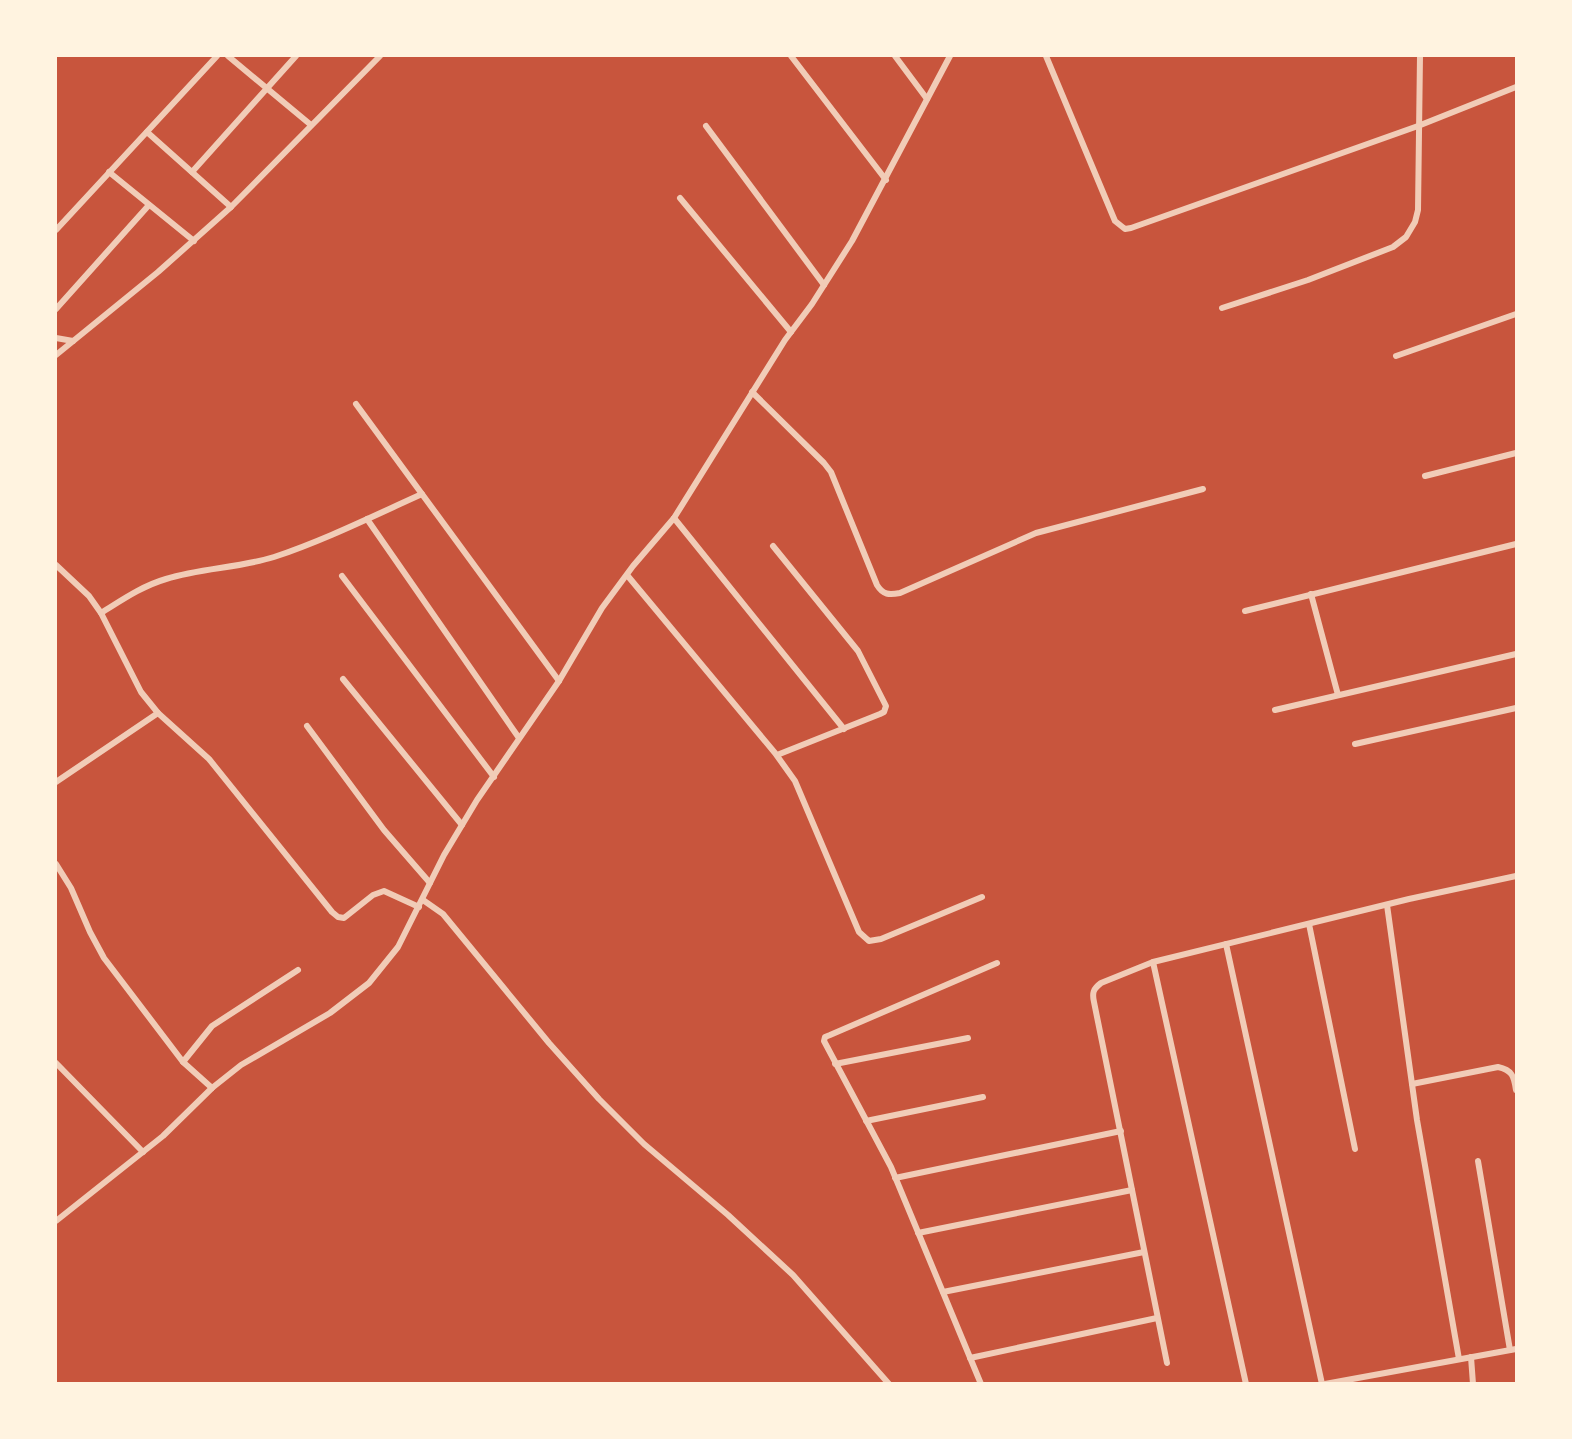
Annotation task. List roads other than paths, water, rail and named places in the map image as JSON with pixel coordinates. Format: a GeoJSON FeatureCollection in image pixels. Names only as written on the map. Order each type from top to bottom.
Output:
{"type":"FeatureCollection","features":[{"type":"Feature","properties":{"kind":"street"},"geometry":{"type":"LineString","coordinates":[[56,230],[217,56]]}},
{"type":"Feature","properties":{"kind":"street"},"geometry":{"type":"LineString","coordinates":[[228,56],[311,124]]}},
{"type":"Feature","properties":{"kind":"street"},"geometry":{"type":"LineString","coordinates":[[192,172],[296,56]]}},
{"type":"Feature","properties":{"kind":"street"},"geometry":{"type":"LineString","coordinates":[[56,355],[194,241],[231,207],[380,56]]}},
{"type":"Feature","properties":{"kind":"street"},"geometry":{"type":"LineString","coordinates":[[791,56],[885,180]]}},
{"type":"Feature","properties":{"kind":"street"},"geometry":{"type":"LineString","coordinates":[[895,56],[927,99]]}},
{"type":"Feature","properties":{"kind":"street"},"geometry":{"type":"LineString","coordinates":[[56,1221],[163,1136],[212,1088],[241,1065],[330,1013],[369,983],[398,947],[444,855],[462,825],[559,681],[602,608],[674,518],[752,392],[852,242],[950,56]]}},
{"type":"Feature","properties":{"kind":"street"},"geometry":{"type":"LineString","coordinates":[[1046,56],[1115,221],[1125,229],[1418,126],[1516,87]]}},
{"type":"Feature","properties":{"kind":"street"},"geometry":{"type":"LineString","coordinates":[[1222,308],[1308,280],[1393,247],[1406,237],[1415,222],[1418,210],[1420,56]]}},
{"type":"Feature","properties":{"kind":"street"},"geometry":{"type":"LineString","coordinates":[[706,126],[824,285]]}},
{"type":"Feature","properties":{"kind":"street"},"geometry":{"type":"LineString","coordinates":[[147,132],[231,207]]}},
{"type":"Feature","properties":{"kind":"street"},"geometry":{"type":"LineString","coordinates":[[109,172],[194,241]]}},
{"type":"Feature","properties":{"kind":"street"},"geometry":{"type":"LineString","coordinates":[[680,198],[791,332]]}},
{"type":"Feature","properties":{"kind":"street"},"geometry":{"type":"LineString","coordinates":[[56,309],[149,205]]}},
{"type":"Feature","properties":{"kind":"street"},"geometry":{"type":"LineString","coordinates":[[1396,356],[1516,314]]}},
{"type":"Feature","properties":{"kind":"street"},"geometry":{"type":"LineString","coordinates":[[56,338],[73,341]]}},
{"type":"Feature","properties":{"kind":"street"},"geometry":{"type":"LineString","coordinates":[[752,392],[831,472],[877,585],[881,591],[889,595],[900,593],[1036,533],[1203,489]]}},
{"type":"Feature","properties":{"kind":"street"},"geometry":{"type":"LineString","coordinates":[[356,404],[559,681]]}},
{"type":"Feature","properties":{"kind":"street"},"geometry":{"type":"LineString","coordinates":[[1425,476],[1516,453]]}},
{"type":"Feature","properties":{"kind":"street"},"geometry":{"type":"LineString","coordinates":[[101,613],[134,593],[167,579],[272,558],[422,494]]}},
{"type":"Feature","properties":{"kind":"street"},"geometry":{"type":"LineString","coordinates":[[674,518],[844,729]]}},
{"type":"Feature","properties":{"kind":"street"},"geometry":{"type":"LineString","coordinates":[[367,519],[519,738]]}},
{"type":"Feature","properties":{"kind":"street"},"geometry":{"type":"LineString","coordinates":[[1245,611],[1516,544]]}},
{"type":"Feature","properties":{"kind":"street"},"geometry":{"type":"LineString","coordinates":[[773,546],[858,651],[886,706],[884,712],[880,714],[777,755]]}},
{"type":"Feature","properties":{"kind":"street"},"geometry":{"type":"LineString","coordinates":[[56,566],[89,596],[101,613],[141,692],[158,713],[209,759],[332,912],[344,918],[373,895],[384,891],[419,907]]}},
{"type":"Feature","properties":{"kind":"street"},"geometry":{"type":"LineString","coordinates":[[627,575],[777,755],[795,781],[859,932],[864,938],[869,941],[881,939],[982,897]]}},
{"type":"Feature","properties":{"kind":"street"},"geometry":{"type":"LineString","coordinates":[[342,576],[494,777]]}},
{"type":"Feature","properties":{"kind":"street"},"geometry":{"type":"LineString","coordinates":[[1311,594],[1338,695]]}},
{"type":"Feature","properties":{"kind":"street"},"geometry":{"type":"LineString","coordinates":[[1275,710],[1516,654]]}},
{"type":"Feature","properties":{"kind":"street"},"geometry":{"type":"LineString","coordinates":[[343,679],[462,825]]}},
{"type":"Feature","properties":{"kind":"street"},"geometry":{"type":"LineString","coordinates":[[1355,744],[1516,708]]}},
{"type":"Feature","properties":{"kind":"street"},"geometry":{"type":"LineString","coordinates":[[56,782],[158,713]]}},
{"type":"Feature","properties":{"kind":"street"},"geometry":{"type":"LineString","coordinates":[[307,726],[384,830],[430,884]]}},
{"type":"Feature","properties":{"kind":"street"},"geometry":{"type":"LineString","coordinates":[[56,864],[71,888],[104,958],[183,1062],[212,1088]]}},
{"type":"Feature","properties":{"kind":"street"},"geometry":{"type":"LineString","coordinates":[[1167,1363],[1092,993],[1095,987],[1153,962],[1516,876]]}},
{"type":"Feature","properties":{"kind":"street"},"geometry":{"type":"LineString","coordinates":[[423,900],[443,914],[549,1044],[599,1099],[644,1144],[728,1215],[793,1275],[889,1383]]}},
{"type":"Feature","properties":{"kind":"street"},"geometry":{"type":"LineString","coordinates":[[1387,905],[1412,1084],[1459,1359]]}},
{"type":"Feature","properties":{"kind":"street"},"geometry":{"type":"LineString","coordinates":[[1309,924],[1355,1149]]}},
{"type":"Feature","properties":{"kind":"street"},"geometry":{"type":"LineString","coordinates":[[1226,944],[1324,1383],[1513,1350],[1478,1161]]}},
{"type":"Feature","properties":{"kind":"street"},"geometry":{"type":"LineString","coordinates":[[1153,962],[1246,1383]]}},
{"type":"Feature","properties":{"kind":"street"},"geometry":{"type":"LineString","coordinates":[[981,1383],[895,1178],[826,1046],[825,1037],[997,963]]}},
{"type":"Feature","properties":{"kind":"street"},"geometry":{"type":"LineString","coordinates":[[183,1062],[212,1026],[297,970]]}},
{"type":"Feature","properties":{"kind":"street"},"geometry":{"type":"LineString","coordinates":[[835,1064],[968,1038]]}},
{"type":"Feature","properties":{"kind":"street"},"geometry":{"type":"LineString","coordinates":[[56,1062],[143,1152]]}},
{"type":"Feature","properties":{"kind":"street"},"geometry":{"type":"LineString","coordinates":[[1412,1084],[1498,1067],[1512,1073],[1516,1090]]}},
{"type":"Feature","properties":{"kind":"street"},"geometry":{"type":"LineString","coordinates":[[866,1121],[983,1097]]}},
{"type":"Feature","properties":{"kind":"street"},"geometry":{"type":"LineString","coordinates":[[895,1178],[1121,1131]]}},
{"type":"Feature","properties":{"kind":"street"},"geometry":{"type":"LineString","coordinates":[[918,1233],[1132,1190]]}},
{"type":"Feature","properties":{"kind":"street"},"geometry":{"type":"LineString","coordinates":[[943,1292],[1144,1252]]}},
{"type":"Feature","properties":{"kind":"street"},"geometry":{"type":"LineString","coordinates":[[970,1358],[1157,1318]]}},
{"type":"Feature","properties":{"kind":"street"},"geometry":{"type":"LineString","coordinates":[[1471,1357],[1473,1383]]}}]}
